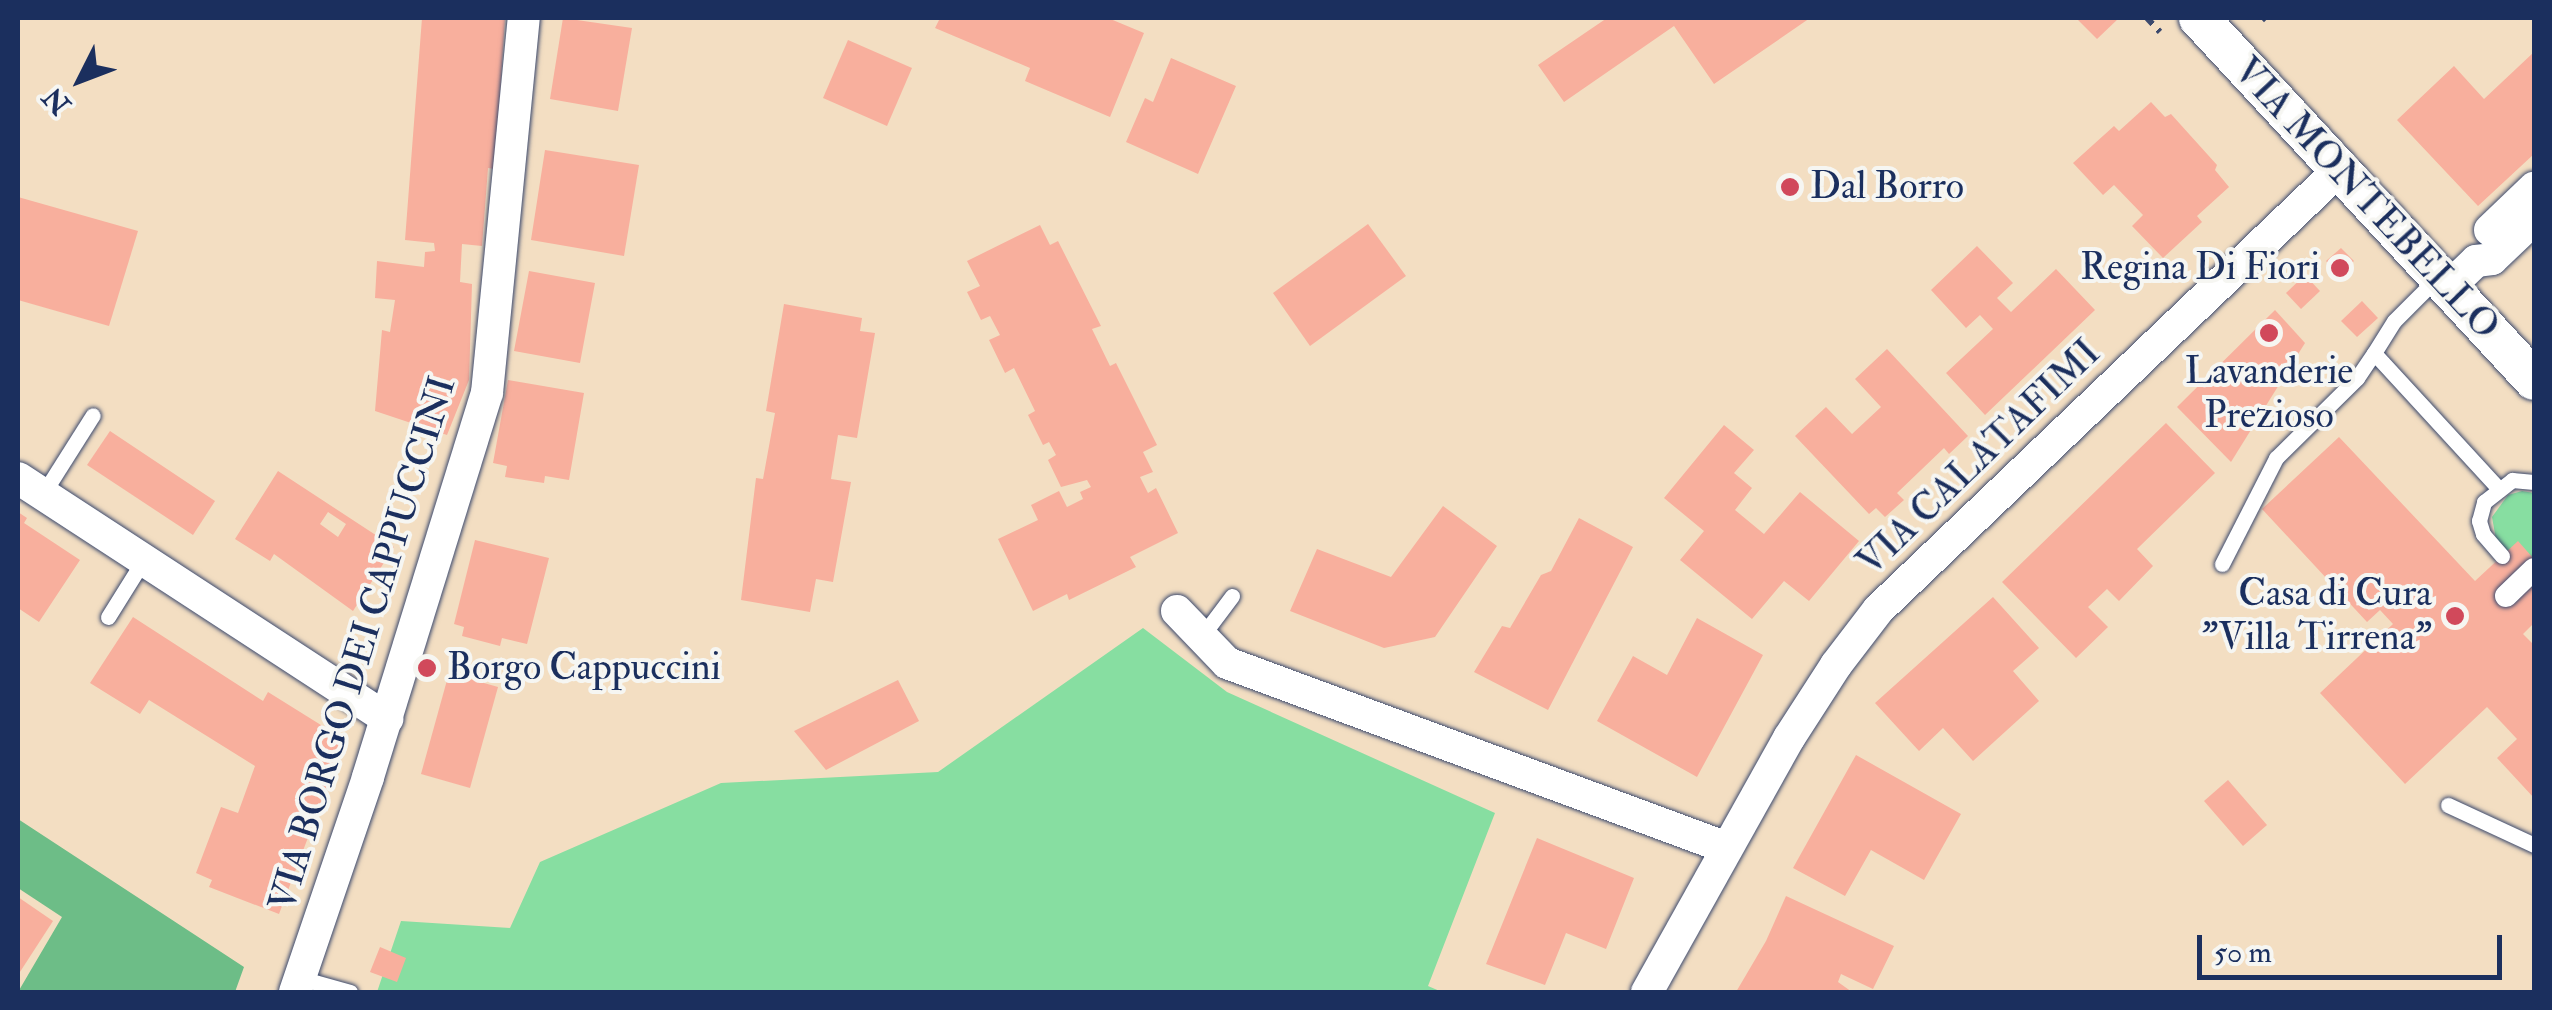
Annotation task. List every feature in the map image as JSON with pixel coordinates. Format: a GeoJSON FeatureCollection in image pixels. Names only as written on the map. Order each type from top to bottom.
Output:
{"type":"FeatureCollection","features":[{"type":"Feature","properties":{"kind":"street","name":"VIA BORGO DEI CAPPUCCINI"},"geometry":{"type":"LineString","coordinates":[[297,985],[387,719],[487,393],[524,18]]}},
{"type":"Feature","properties":{"kind":"street","name":"VIA MONTEBELLO"},"geometry":{"type":"LineString","coordinates":[[2198,18],[2340,169],[2454,276],[2534,380]]}},
{"type":"Feature","properties":{"kind":"street","name":"VIA CALATAFIMI"},"geometry":{"type":"LineString","coordinates":[[1647,992],[1817,694],[1878,610],[2340,169]]}},
{"type":"Feature","properties":{"kind":"street"},"geometry":{"type":"LineString","coordinates":[[2454,276],[2477,242],[2534,188]]}},
{"type":"Feature","properties":{"kind":"street"},"geometry":{"type":"LineString","coordinates":[[2454,276],[2492,259],[2534,220]]}},
{"type":"Feature","properties":{"kind":"street"},"geometry":{"type":"LineString","coordinates":[[30,486],[387,719]]}},
{"type":"Feature","properties":{"kind":"street"},"geometry":{"type":"LineString","coordinates":[[2506,596],[2534,569]]}},
{"type":"Feature","properties":{"kind":"street"},"geometry":{"type":"LineString","coordinates":[[1177,610],[1228,663],[1727,848]]}},
{"type":"Feature","properties":{"kind":"lane"},"geometry":{"type":"LineString","coordinates":[[2222,564],[2276,458],[2356,378],[2394,321],[2454,276]]}},
{"type":"Feature","properties":{"kind":"lane"},"geometry":{"type":"LineString","coordinates":[[2374,353],[2498,488]]}},
{"type":"Feature","properties":{"kind":"lane"},"geometry":{"type":"LineString","coordinates":[[30,486],[93,415]]}},
{"type":"Feature","properties":{"kind":"lane"},"geometry":{"type":"LineString","coordinates":[[2502,556],[2483,534],[2479,521],[2484,502],[2512,480],[2534,482]]}},
{"type":"Feature","properties":{"kind":"lane"},"geometry":{"type":"LineString","coordinates":[[108,617],[143,561]]}},
{"type":"Feature","properties":{"kind":"lane"},"geometry":{"type":"LineString","coordinates":[[1202,636],[1232,596]]}},
{"type":"Feature","properties":{"kind":"lane"},"geometry":{"type":"LineString","coordinates":[[2448,805],[2534,845]]}},
{"type":"Feature","properties":{"kind":"lane"},"geometry":{"type":"LineString","coordinates":[[297,985],[350,992]]}},
{"type":"Feature","properties":{"kind":"green space"},"geometry":{"type":"Polygon","coordinates":[[[2534,493],[2534,557],[2521,559],[2497,545],[2492,517],[2508,495],[2534,493]]]}},
{"type":"Feature","properties":{"kind":"green space"},"geometry":{"type":"Polygon","coordinates":[[[1143,628],[1227,692],[1495,813],[1428,986],[1442,992],[377,992],[401,921],[510,928],[540,862],[721,783],[938,772],[1143,628]]]}},
{"type":"Feature","properties":{"kind":"green space"},"geometry":{"type":"Polygon","coordinates":[[[18,819],[244,967],[235,992],[18,992],[62,917],[18,888],[18,819]]]}},
{"type":"Feature","properties":{"kind":"building"},"geometry":{"type":"Polygon","coordinates":[[[422,18],[505,18],[495,169],[488,168],[482,246],[462,244],[460,282],[472,284],[469,380],[447,435],[375,411],[382,330],[390,332],[395,300],[375,298],[377,261],[424,267],[425,252],[435,251],[434,243],[405,240],[422,18]]]}},
{"type":"Feature","properties":{"kind":"building"},"geometry":{"type":"Polygon","coordinates":[[[563,18],[632,28],[618,111],[550,99],[563,18]]]}},
{"type":"Feature","properties":{"kind":"building"},"geometry":{"type":"Polygon","coordinates":[[[940,18],[1108,18],[1144,33],[1110,117],[1025,81],[1030,68],[935,28],[940,18]]]}},
{"type":"Feature","properties":{"kind":"building"},"geometry":{"type":"Polygon","coordinates":[[[1607,18],[1810,18],[1714,84],[1674,26],[1564,102],[1538,65],[1607,18]]]}},
{"type":"Feature","properties":{"kind":"building"},"geometry":{"type":"Polygon","coordinates":[[[2076,18],[2119,18],[2097,39],[2076,18]]]}},
{"type":"Feature","properties":{"kind":"building"},"geometry":{"type":"Polygon","coordinates":[[[848,40],[912,68],[887,126],[823,98],[848,40]]]}},
{"type":"Feature","properties":{"kind":"building"},"geometry":{"type":"Polygon","coordinates":[[[2534,52],[2534,154],[2478,206],[2397,120],[2454,66],[2484,99],[2534,52]]]}},
{"type":"Feature","properties":{"kind":"building"},"geometry":{"type":"Polygon","coordinates":[[[1171,58],[1236,86],[1198,174],[1126,142],[1145,98],[1153,102],[1171,58]]]}},
{"type":"Feature","properties":{"kind":"building"},"geometry":{"type":"Polygon","coordinates":[[[2151,102],[2165,117],[2171,114],[2217,165],[2215,170],[2229,187],[2197,216],[2202,222],[2163,258],[2132,226],[2143,215],[2114,185],[2103,195],[2073,163],[2114,126],[2119,131],[2151,102]]]}},
{"type":"Feature","properties":{"kind":"building"},"geometry":{"type":"Polygon","coordinates":[[[545,150],[639,165],[624,256],[531,240],[545,150]]]}},
{"type":"Feature","properties":{"kind":"building"},"geometry":{"type":"Polygon","coordinates":[[[18,197],[138,231],[109,326],[18,300],[18,197]]]}},
{"type":"Feature","properties":{"kind":"building"},"geometry":{"type":"Polygon","coordinates":[[[1368,224],[1406,276],[1310,346],[1273,293],[1368,224]]]}},
{"type":"Feature","properties":{"kind":"building"},"geometry":{"type":"Polygon","coordinates":[[[1040,225],[1050,245],[1058,241],[1101,326],[1092,329],[1110,366],[1116,363],[1157,445],[1143,452],[1153,472],[1140,477],[1148,493],[1156,488],[1178,533],[1130,557],[1136,567],[1069,600],[1067,594],[1033,611],[998,539],[1038,520],[1031,505],[1059,491],[1067,507],[1083,499],[1080,492],[1091,487],[1087,480],[1061,487],[1048,460],[1056,455],[1049,442],[1043,445],[1028,415],[1035,411],[1014,368],[1005,373],[989,340],[1000,335],[990,316],[981,320],[967,292],[980,286],[967,261],[1040,225]]]}},
{"type":"Feature","properties":{"kind":"building"},"geometry":{"type":"Polygon","coordinates":[[[1977,246],[2013,283],[1997,298],[2011,312],[2056,269],[2095,310],[1985,415],[1946,373],[1993,329],[1980,315],[1966,328],[1931,290],[1977,246]]]}},
{"type":"Feature","properties":{"kind":"building","name":"Regina Di Fiori"},"geometry":{"type":"Polygon","coordinates":[[[2341,248],[2354,261],[2339,275],[2326,261],[2341,248]]]}},
{"type":"Feature","properties":{"kind":"building"},"geometry":{"type":"Polygon","coordinates":[[[529,271],[595,283],[580,363],[514,351],[529,271]]]}},
{"type":"Feature","properties":{"kind":"building"},"geometry":{"type":"Polygon","coordinates":[[[2305,275],[2320,291],[2301,309],[2286,293],[2305,275]]]}},
{"type":"Feature","properties":{"kind":"building"},"geometry":{"type":"Polygon","coordinates":[[[2362,301],[2378,318],[2357,337],[2341,321],[2362,301]]]}},
{"type":"Feature","properties":{"kind":"building"},"geometry":{"type":"Polygon","coordinates":[[[784,304],[862,318],[860,331],[875,333],[857,438],[838,435],[831,479],[851,482],[833,582],[816,579],[810,612],[741,600],[756,478],[763,479],[775,413],[766,411],[784,304]]]}},
{"type":"Feature","properties":{"kind":"building"},"geometry":{"type":"Polygon","coordinates":[[[2275,310],[2305,343],[2231,462],[2177,407],[2275,310]]]}},
{"type":"Feature","properties":{"kind":"building"},"geometry":{"type":"Polygon","coordinates":[[[1887,349],[1968,436],[1949,454],[1944,448],[1897,493],[1904,500],[1885,517],[1876,508],[1869,514],[1795,436],[1826,407],[1852,434],[1881,407],[1855,379],[1887,349]]]}},
{"type":"Feature","properties":{"kind":"building"},"geometry":{"type":"Polygon","coordinates":[[[508,380],[584,393],[569,480],[545,476],[544,483],[505,477],[507,466],[493,463],[508,380]]]}},
{"type":"Feature","properties":{"kind":"building"},"geometry":{"type":"Polygon","coordinates":[[[2166,423],[2215,473],[2137,549],[2153,566],[2119,601],[2107,589],[2088,607],[2108,627],[2076,658],[2002,582],[2166,423]]]}},
{"type":"Feature","properties":{"kind":"building"},"geometry":{"type":"Polygon","coordinates":[[[1724,425],[1754,450],[1734,473],[1752,488],[1735,510],[1764,534],[1800,492],[1859,541],[1809,601],[1784,581],[1752,619],[1680,560],[1704,531],[1664,498],[1724,425]]]}},
{"type":"Feature","properties":{"kind":"building"},"geometry":{"type":"Polygon","coordinates":[[[110,431],[215,501],[193,535],[87,465],[110,431]]]}},
{"type":"Feature","properties":{"kind":"building","name":"Casa di Cura \"Villa Tirrena\""},"geometry":{"type":"Polygon","coordinates":[[[2339,437],[2475,581],[2518,541],[2534,559],[2534,623],[2523,634],[2534,645],[2534,798],[2497,758],[2517,739],[2487,707],[2405,784],[2320,693],[2393,624],[2380,610],[2367,622],[2262,509],[2339,437]]]}},
{"type":"Feature","properties":{"kind":"building"},"geometry":{"type":"Polygon","coordinates":[[[278,471],[394,547],[353,611],[274,554],[270,561],[235,539],[278,471]],[[328,512],[320,524],[338,537],[346,524],[328,512]]]}},
{"type":"Feature","properties":{"kind":"building"},"geometry":{"type":"Polygon","coordinates":[[[1443,506],[1497,546],[1435,637],[1384,648],[1290,611],[1317,549],[1391,577],[1443,506]]]}},
{"type":"Feature","properties":{"kind":"building"},"geometry":{"type":"Polygon","coordinates":[[[18,512],[27,518],[24,523],[80,560],[39,622],[18,608],[18,512]]]}},
{"type":"Feature","properties":{"kind":"building"},"geometry":{"type":"Polygon","coordinates":[[[1579,518],[1633,547],[1548,710],[1474,672],[1502,626],[1510,628],[1541,575],[1551,571],[1579,518]]]}},
{"type":"Feature","properties":{"kind":"building"},"geometry":{"type":"Polygon","coordinates":[[[475,540],[549,558],[527,644],[502,638],[500,646],[462,636],[464,627],[454,624],[475,540]]]}},
{"type":"Feature","properties":{"kind":"building"},"geometry":{"type":"Polygon","coordinates":[[[1993,597],[2039,648],[2013,671],[2039,701],[1973,761],[1943,728],[1919,751],[1875,703],[1993,597]]]}},
{"type":"Feature","properties":{"kind":"building"},"geometry":{"type":"Polygon","coordinates":[[[133,617],[263,701],[268,692],[345,740],[279,914],[209,887],[212,880],[196,873],[221,807],[238,813],[255,766],[149,700],[140,714],[90,683],[133,617]]]}},
{"type":"Feature","properties":{"kind":"building"},"geometry":{"type":"Polygon","coordinates":[[[1697,618],[1763,655],[1697,777],[1597,721],[1633,656],[1667,675],[1697,618]]]}},
{"type":"Feature","properties":{"kind":"building"},"geometry":{"type":"Polygon","coordinates":[[[449,673],[498,687],[470,788],[421,774],[449,673]]]}},
{"type":"Feature","properties":{"kind":"building"},"geometry":{"type":"Polygon","coordinates":[[[898,680],[919,721],[826,770],[794,731],[898,680]]]}},
{"type":"Feature","properties":{"kind":"building"},"geometry":{"type":"Polygon","coordinates":[[[1856,755],[1961,814],[1924,880],[1871,850],[1845,896],[1793,868],[1856,755]]]}},
{"type":"Feature","properties":{"kind":"building"},"geometry":{"type":"Polygon","coordinates":[[[2228,780],[2267,825],[2243,846],[2204,801],[2228,780]]]}},
{"type":"Feature","properties":{"kind":"building"},"geometry":{"type":"Polygon","coordinates":[[[1537,838],[1634,878],[1606,949],[1566,933],[1545,985],[1486,964],[1537,838]]]}},
{"type":"Feature","properties":{"kind":"building"},"geometry":{"type":"Polygon","coordinates":[[[1786,896],[1894,946],[1873,989],[1841,974],[1838,982],[1852,992],[1736,992],[1766,941],[1786,896]]]}},
{"type":"Feature","properties":{"kind":"building"},"geometry":{"type":"Polygon","coordinates":[[[18,897],[53,921],[18,975],[18,897]]]}},
{"type":"Feature","properties":{"kind":"building"},"geometry":{"type":"Polygon","coordinates":[[[380,947],[406,958],[397,982],[370,972],[380,947]]]}},
{"type":"Feature","properties":{"kind":"place","name":"Dal Borro"},"geometry":{"type":"Point","coordinates":[1790,187]}},
{"type":"Feature","properties":{"kind":"place","name":"Regina Di Fiori"},"geometry":{"type":"Point","coordinates":[2340,268]}},
{"type":"Feature","properties":{"kind":"place","name":"Lavanderie Prezioso"},"geometry":{"type":"Point","coordinates":[2269,333]}},
{"type":"Feature","properties":{"kind":"place","name":"Casa di Cura \"Villa Tirrena\""},"geometry":{"type":"Point","coordinates":[2455,616]}},
{"type":"Feature","properties":{"kind":"place","name":"Borgo Cappuccini"},"geometry":{"type":"Point","coordinates":[427,668]}}]}
